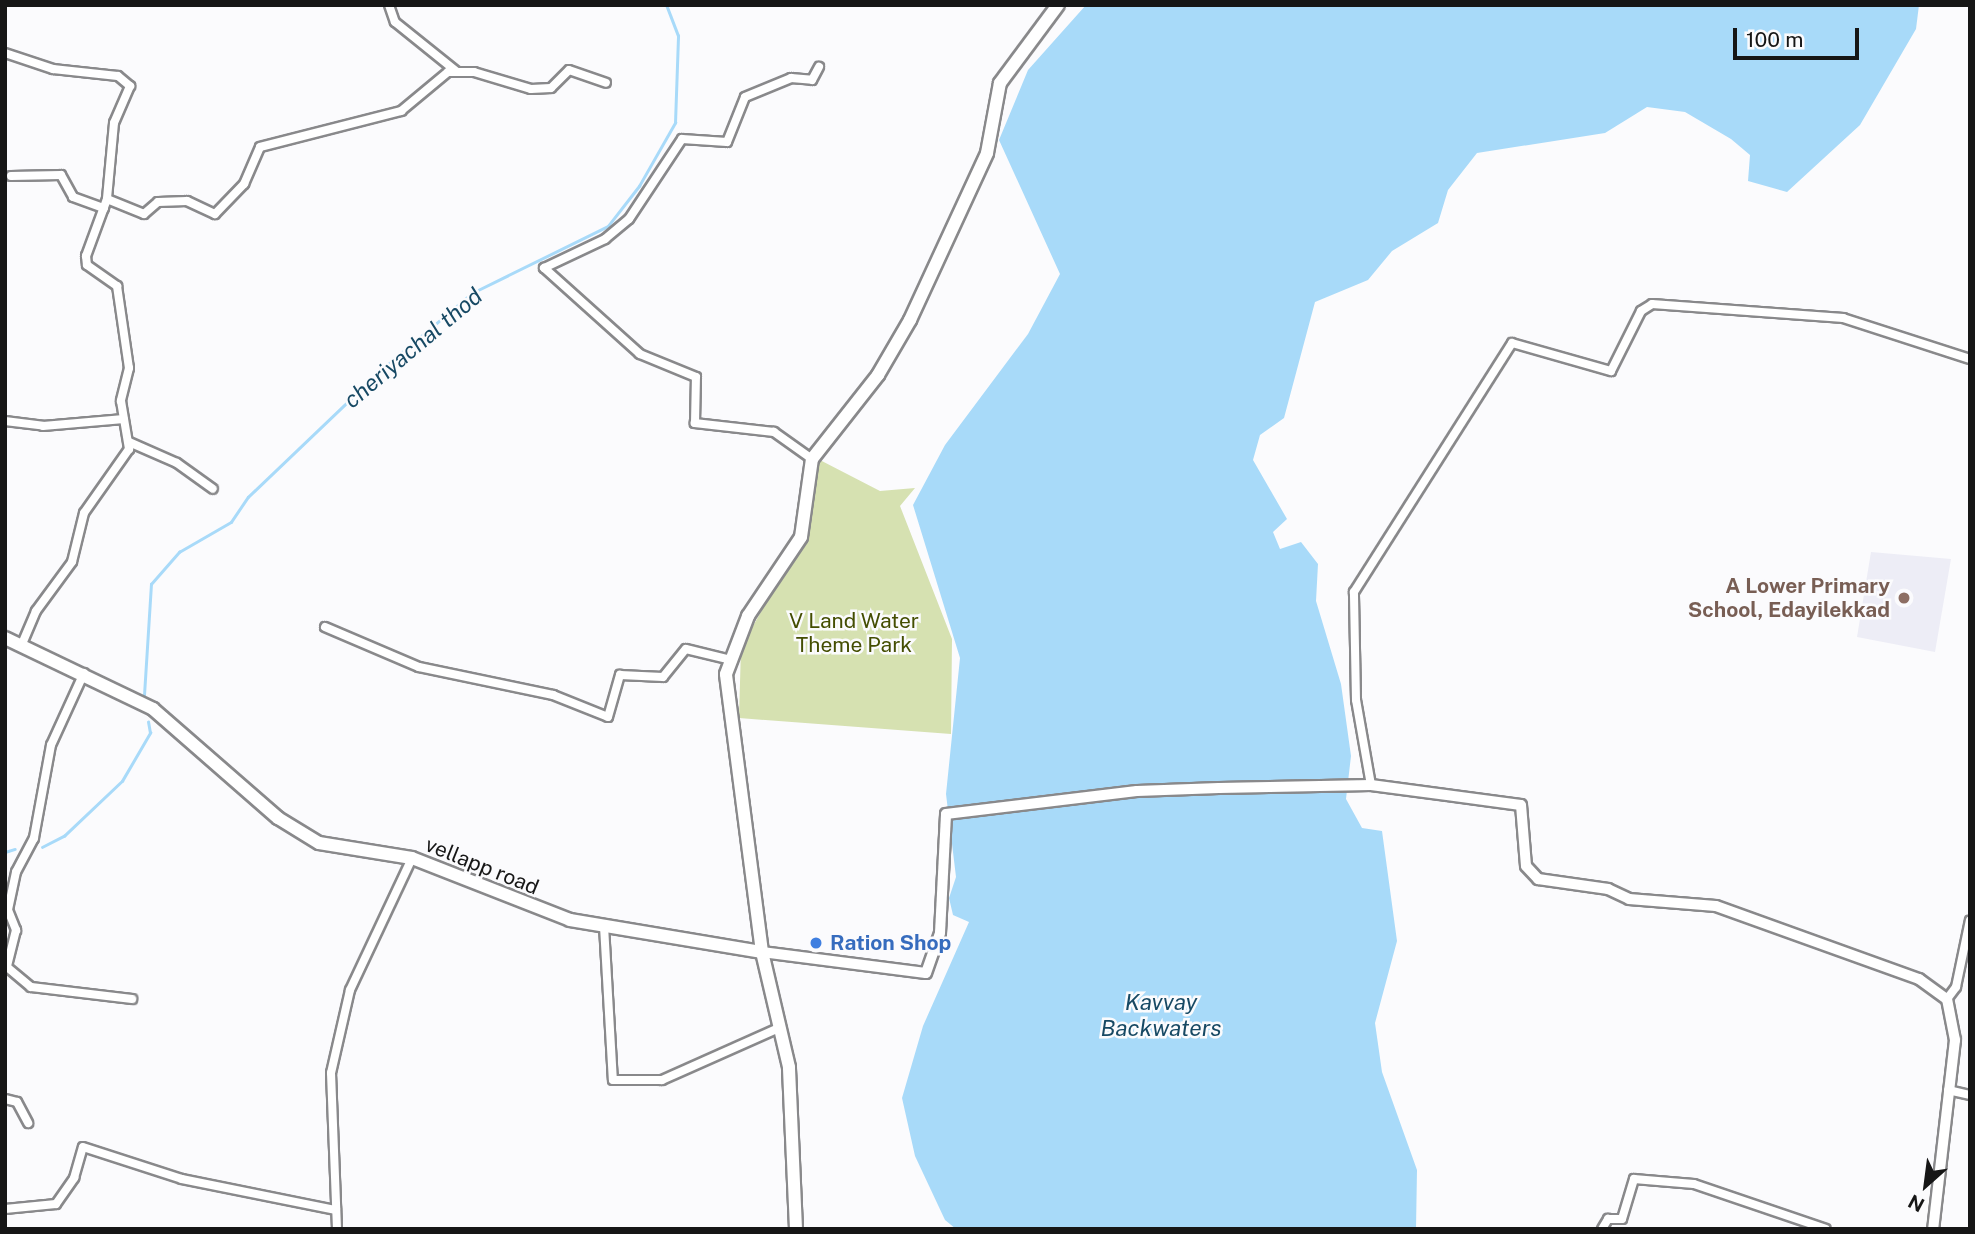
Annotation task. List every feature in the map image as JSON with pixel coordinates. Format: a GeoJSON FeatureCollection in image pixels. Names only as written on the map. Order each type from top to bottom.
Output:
{"type":"FeatureCollection","features":[{"type":"Feature","properties":{"kind":"main road"},"geometry":{"type":"LineString","coordinates":[[796,1229],[789,1067],[762,952],[727,706],[731,660],[748,615],[801,537],[812,459],[878,374],[910,320],[987,153],[1000,83],[1058,5]]}},
{"type":"Feature","properties":{"kind":"main road","name":"vellapp road"},"geometry":{"type":"LineString","coordinates":[[5,638],[84,673],[153,709],[278,818],[319,844],[412,858],[519,902],[604,926],[762,952]]}},
{"type":"Feature","properties":{"kind":"street"},"geometry":{"type":"LineString","coordinates":[[389,5],[395,22],[456,71],[531,89],[551,89],[569,70],[606,83]]}},
{"type":"Feature","properties":{"kind":"street"},"geometry":{"type":"LineString","coordinates":[[5,54],[53,69],[118,76],[130,86],[114,123],[105,204],[86,256],[87,265],[117,286],[129,368],[124,419],[129,442],[84,513],[72,562],[36,611],[22,644]]}},
{"type":"Feature","properties":{"kind":"street"},"geometry":{"type":"LineString","coordinates":[[812,459],[774,432],[695,423],[695,377],[640,354],[544,268],[606,239],[629,219],[682,139],[727,142],[745,97],[791,78],[812,80],[819,66]]}},
{"type":"Feature","properties":{"kind":"street"},"geometry":{"type":"LineString","coordinates":[[11,176],[61,175],[73,197],[144,214],[158,202],[187,201],[215,214],[244,184],[260,147],[401,111],[456,71]]}},
{"type":"Feature","properties":{"kind":"street"},"geometry":{"type":"LineString","coordinates":[[1933,1229],[1955,1040],[1947,999],[1919,979],[1716,906],[1629,899],[1608,889],[1538,879],[1526,866],[1521,805],[1371,785],[1356,699],[1354,592],[1512,343],[1611,371],[1641,311],[1652,304],[1843,318],[1970,359]]}},
{"type":"Feature","properties":{"kind":"street"},"geometry":{"type":"LineString","coordinates":[[5,421],[43,425],[124,419]]}},
{"type":"Feature","properties":{"kind":"street"},"geometry":{"type":"LineString","coordinates":[[129,442],[177,463],[213,489]]}},
{"type":"Feature","properties":{"kind":"street"},"geometry":{"type":"LineString","coordinates":[[325,627],[419,667],[553,695],[608,717],[620,675],[663,677],[686,649],[731,660]]}},
{"type":"Feature","properties":{"kind":"street"},"geometry":{"type":"LineString","coordinates":[[84,673],[51,745],[34,838],[16,872],[8,910],[16,930],[8,972],[31,988],[65,996],[132,999]]}},
{"type":"Feature","properties":{"kind":"street","name":"vellapp road"},"geometry":{"type":"LineString","coordinates":[[762,952],[920,976],[940,933],[946,814],[1137,791],[1371,785]]}},
{"type":"Feature","properties":{"kind":"street"},"geometry":{"type":"LineString","coordinates":[[337,1229],[331,1073],[350,990],[412,858]]}},
{"type":"Feature","properties":{"kind":"street"},"geometry":{"type":"LineString","coordinates":[[1947,999],[1956,987],[1970,920]]}},
{"type":"Feature","properties":{"kind":"street"},"geometry":{"type":"LineString","coordinates":[[604,926],[613,1080],[662,1080],[781,1027]]}},
{"type":"Feature","properties":{"kind":"street"},"geometry":{"type":"LineString","coordinates":[[1948,1090],[1970,1095]]}},
{"type":"Feature","properties":{"kind":"street"},"geometry":{"type":"LineString","coordinates":[[5,1099],[17,1102],[28,1123]]}},
{"type":"Feature","properties":{"kind":"street"},"geometry":{"type":"LineString","coordinates":[[5,1209],[56,1204],[74,1178],[83,1147],[182,1179],[336,1210]]}},
{"type":"Feature","properties":{"kind":"street"},"geometry":{"type":"LineString","coordinates":[[1602,1229],[1608,1219],[1622,1219],[1634,1179],[1694,1184],[1826,1229]]}},
{"type":"Feature","properties":{"kind":"shaded area","name":"A Lower Primary School, Edayilekkad"},"geometry":{"type":"Polygon","coordinates":[[[1871,552],[1951,559],[1935,652],[1857,637],[1871,552]]]}},
{"type":"Feature","properties":{"kind":"green space","name":"V Land Water Theme Park"},"geometry":{"type":"Polygon","coordinates":[[[816,458],[880,491],[915,488],[900,506],[952,639],[951,734],[739,718],[741,647],[809,527],[816,458]]]}},
{"type":"Feature","properties":{"kind":"water","name":"Kavvay Backwaters"},"geometry":{"type":"Polygon","coordinates":[[[1086,5],[1919,5],[1916,29],[1860,125],[1787,192],[1748,181],[1750,155],[1731,139],[1685,112],[1647,107],[1605,133],[1477,153],[1448,190],[1438,223],[1392,251],[1368,280],[1315,302],[1284,418],[1260,435],[1253,460],[1287,519],[1273,532],[1280,549],[1301,542],[1318,564],[1316,601],[1341,684],[1351,756],[1346,799],[1362,828],[1382,831],[1397,941],[1375,1023],[1382,1072],[1417,1170],[1416,1229],[956,1229],[945,1220],[915,1156],[902,1098],[923,1026],[969,922],[953,915],[949,898],[956,877],[946,794],[960,658],[913,505],[945,445],[1028,334],[1060,274],[999,140],[1028,70],[1086,5]]]}},
{"type":"Feature","properties":{"kind":"waterway","name":"cheriyachal thod"},"geometry":{"type":"LineString","coordinates":[[144,695],[151,584],[179,552],[231,522],[248,497],[380,371],[472,293],[608,226],[639,186],[675,123],[678,36],[666,5]]}},
{"type":"Feature","properties":{"kind":"waterway"},"geometry":{"type":"LineString","coordinates":[[42,847],[64,836],[122,781],[150,733],[148,722]]}},
{"type":"Feature","properties":{"kind":"waterway"},"geometry":{"type":"LineString","coordinates":[[5,852],[15,849]]}},
{"type":"Feature","properties":{"kind":"place","name":"A Lower Primary School, Edayilekkad"},"geometry":{"type":"Point","coordinates":[1904,598]}},
{"type":"Feature","properties":{"kind":"place","name":"Ration Shop"},"geometry":{"type":"Point","coordinates":[816,943]}}]}
